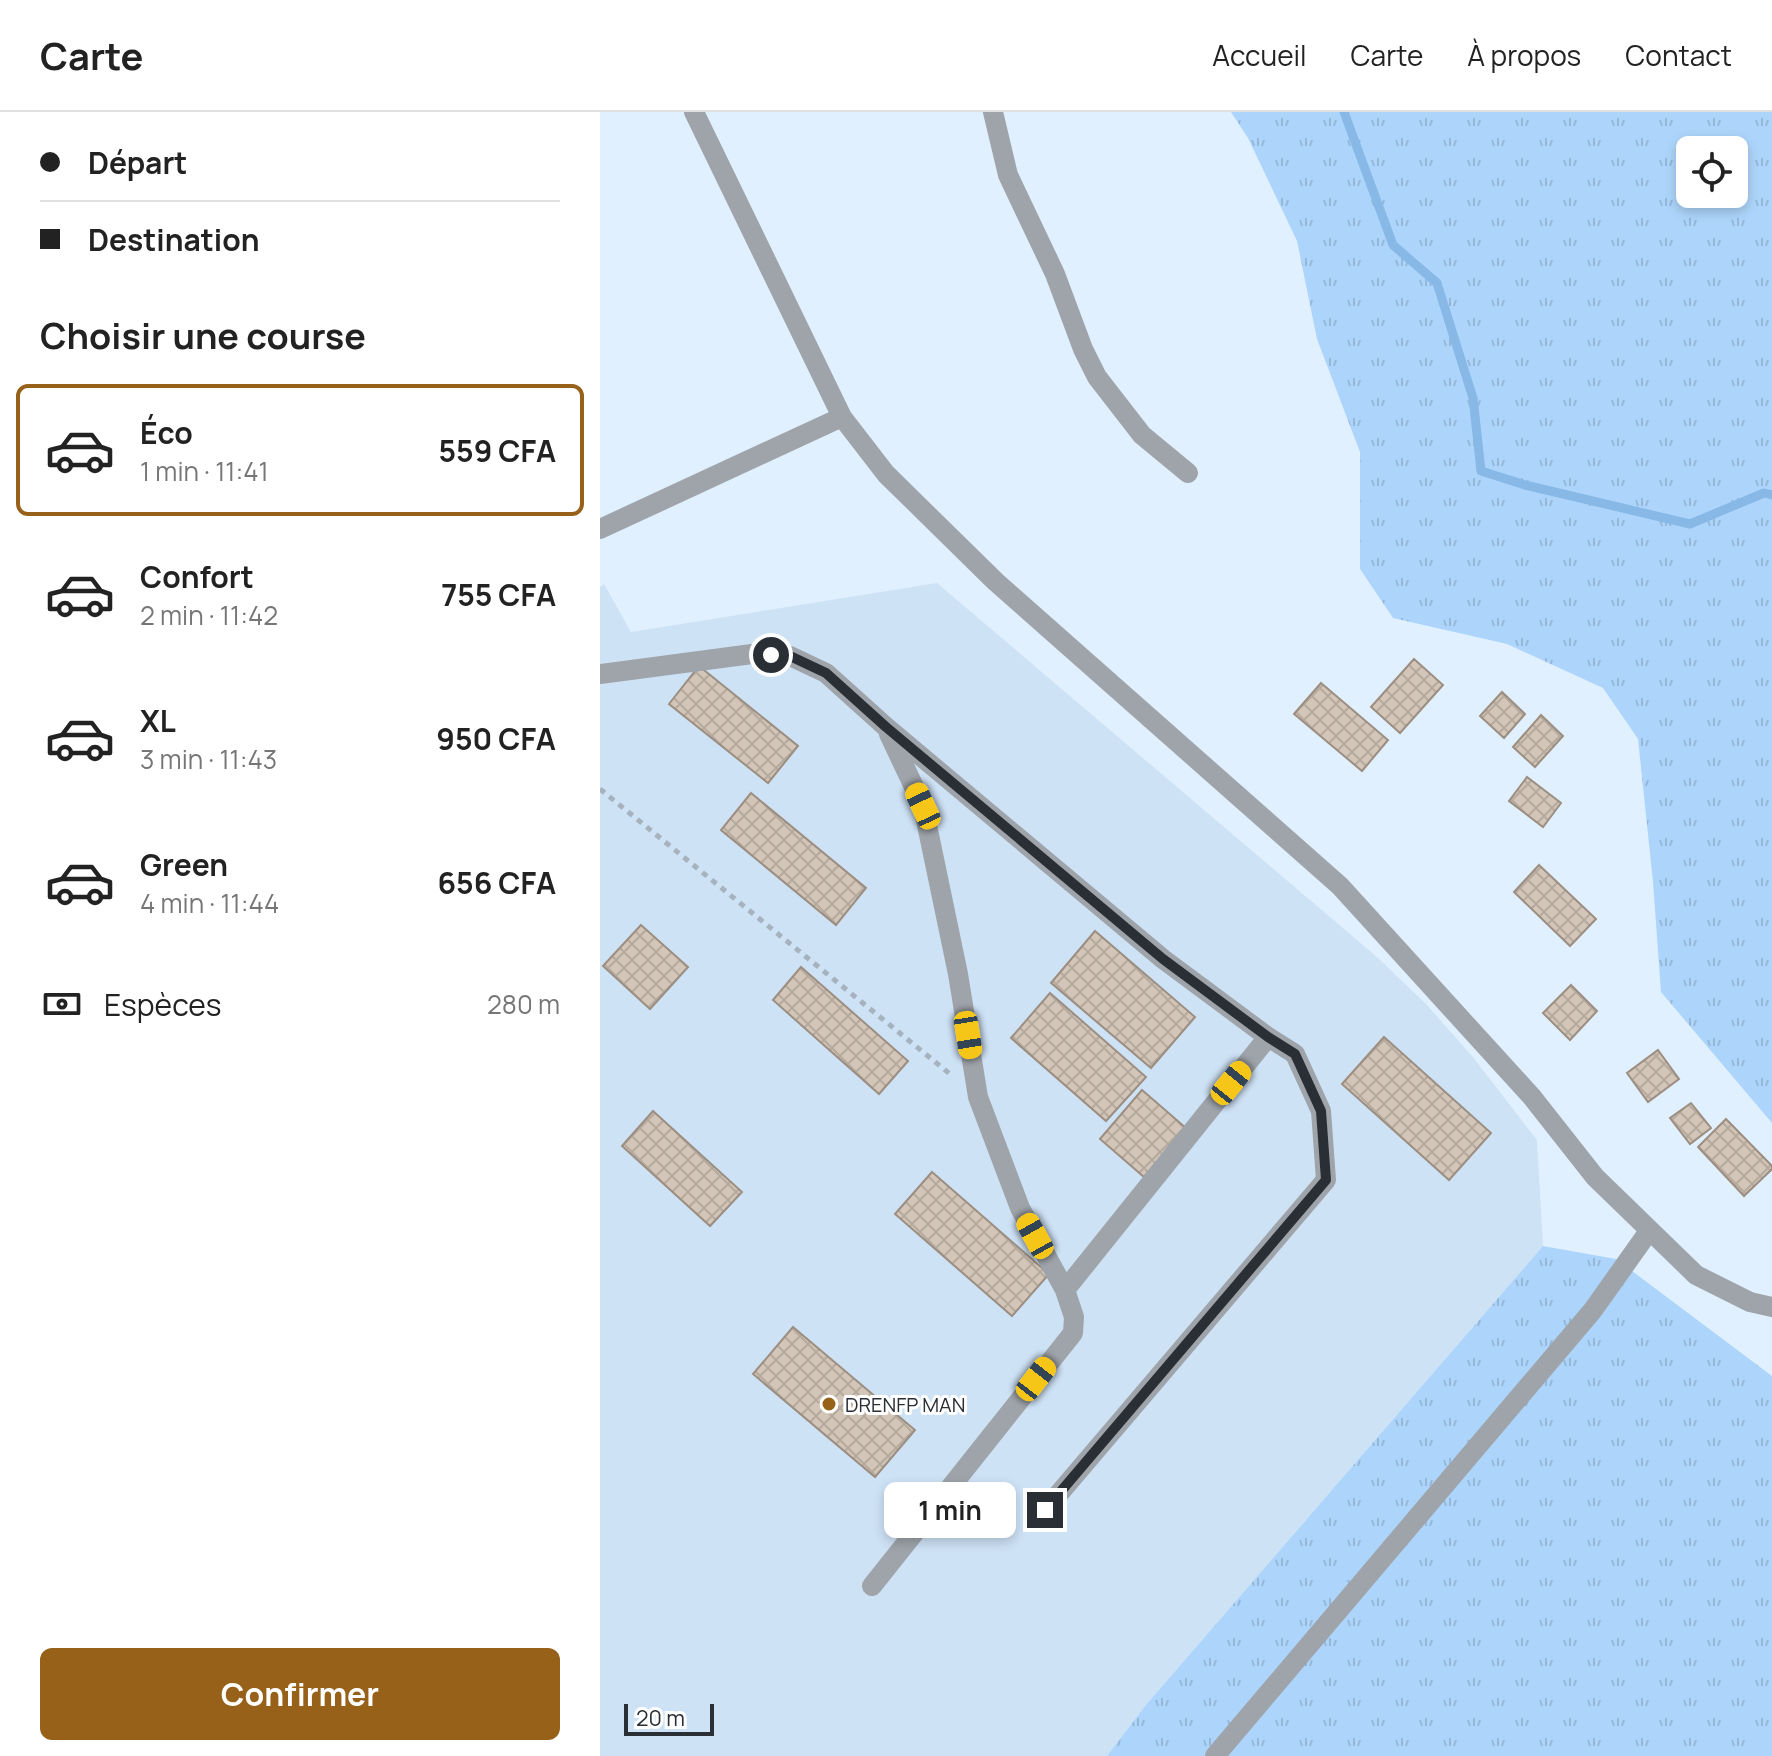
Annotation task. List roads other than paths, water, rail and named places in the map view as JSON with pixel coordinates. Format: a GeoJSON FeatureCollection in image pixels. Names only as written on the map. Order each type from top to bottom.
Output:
{"type":"FeatureCollection","features":[{"type":"Feature","properties":{"kind":"street"},"geometry":{"type":"LineString","coordinates":[[694,112],[842,417],[886,474],[996,582],[1340,886],[1532,1097],[1595,1177],[1649,1231],[1696,1275],[1750,1302],[1772,1307]]}},
{"type":"Feature","properties":{"kind":"street"},"geometry":{"type":"LineString","coordinates":[[993,112],[1008,175],[1055,274],[1097,377],[1142,435],[1188,473]]}},
{"type":"Feature","properties":{"kind":"street"},"geometry":{"type":"LineString","coordinates":[[600,529],[842,417]]}},
{"type":"Feature","properties":{"kind":"street"},"geometry":{"type":"LineString","coordinates":[[600,674],[752,654],[790,656],[826,673],[1163,959],[1295,1054],[1321,1111],[1326,1180],[1045,1510]]}},
{"type":"Feature","properties":{"kind":"street"},"geometry":{"type":"LineString","coordinates":[[872,1586],[1073,1333],[1074,1317],[1065,1290],[1020,1208],[978,1097],[958,974],[923,806],[886,727]]}},
{"type":"Feature","properties":{"kind":"street"},"geometry":{"type":"LineString","coordinates":[[1065,1290],[1268,1037]]}},
{"type":"Feature","properties":{"kind":"street"},"geometry":{"type":"LineString","coordinates":[[1215,1756],[1593,1310],[1649,1231]]}},
{"type":"Feature","properties":{"kind":"waterway"},"geometry":{"type":"LineString","coordinates":[[1344,112],[1393,245],[1437,283],[1473,398],[1481,471],[1525,485],[1690,524],[1764,493],[1772,495]]}},
{"type":"Feature","properties":{"kind":"place","name":"DRENFP MAN"},"geometry":{"type":"Point","coordinates":[829,1404]}}]}
